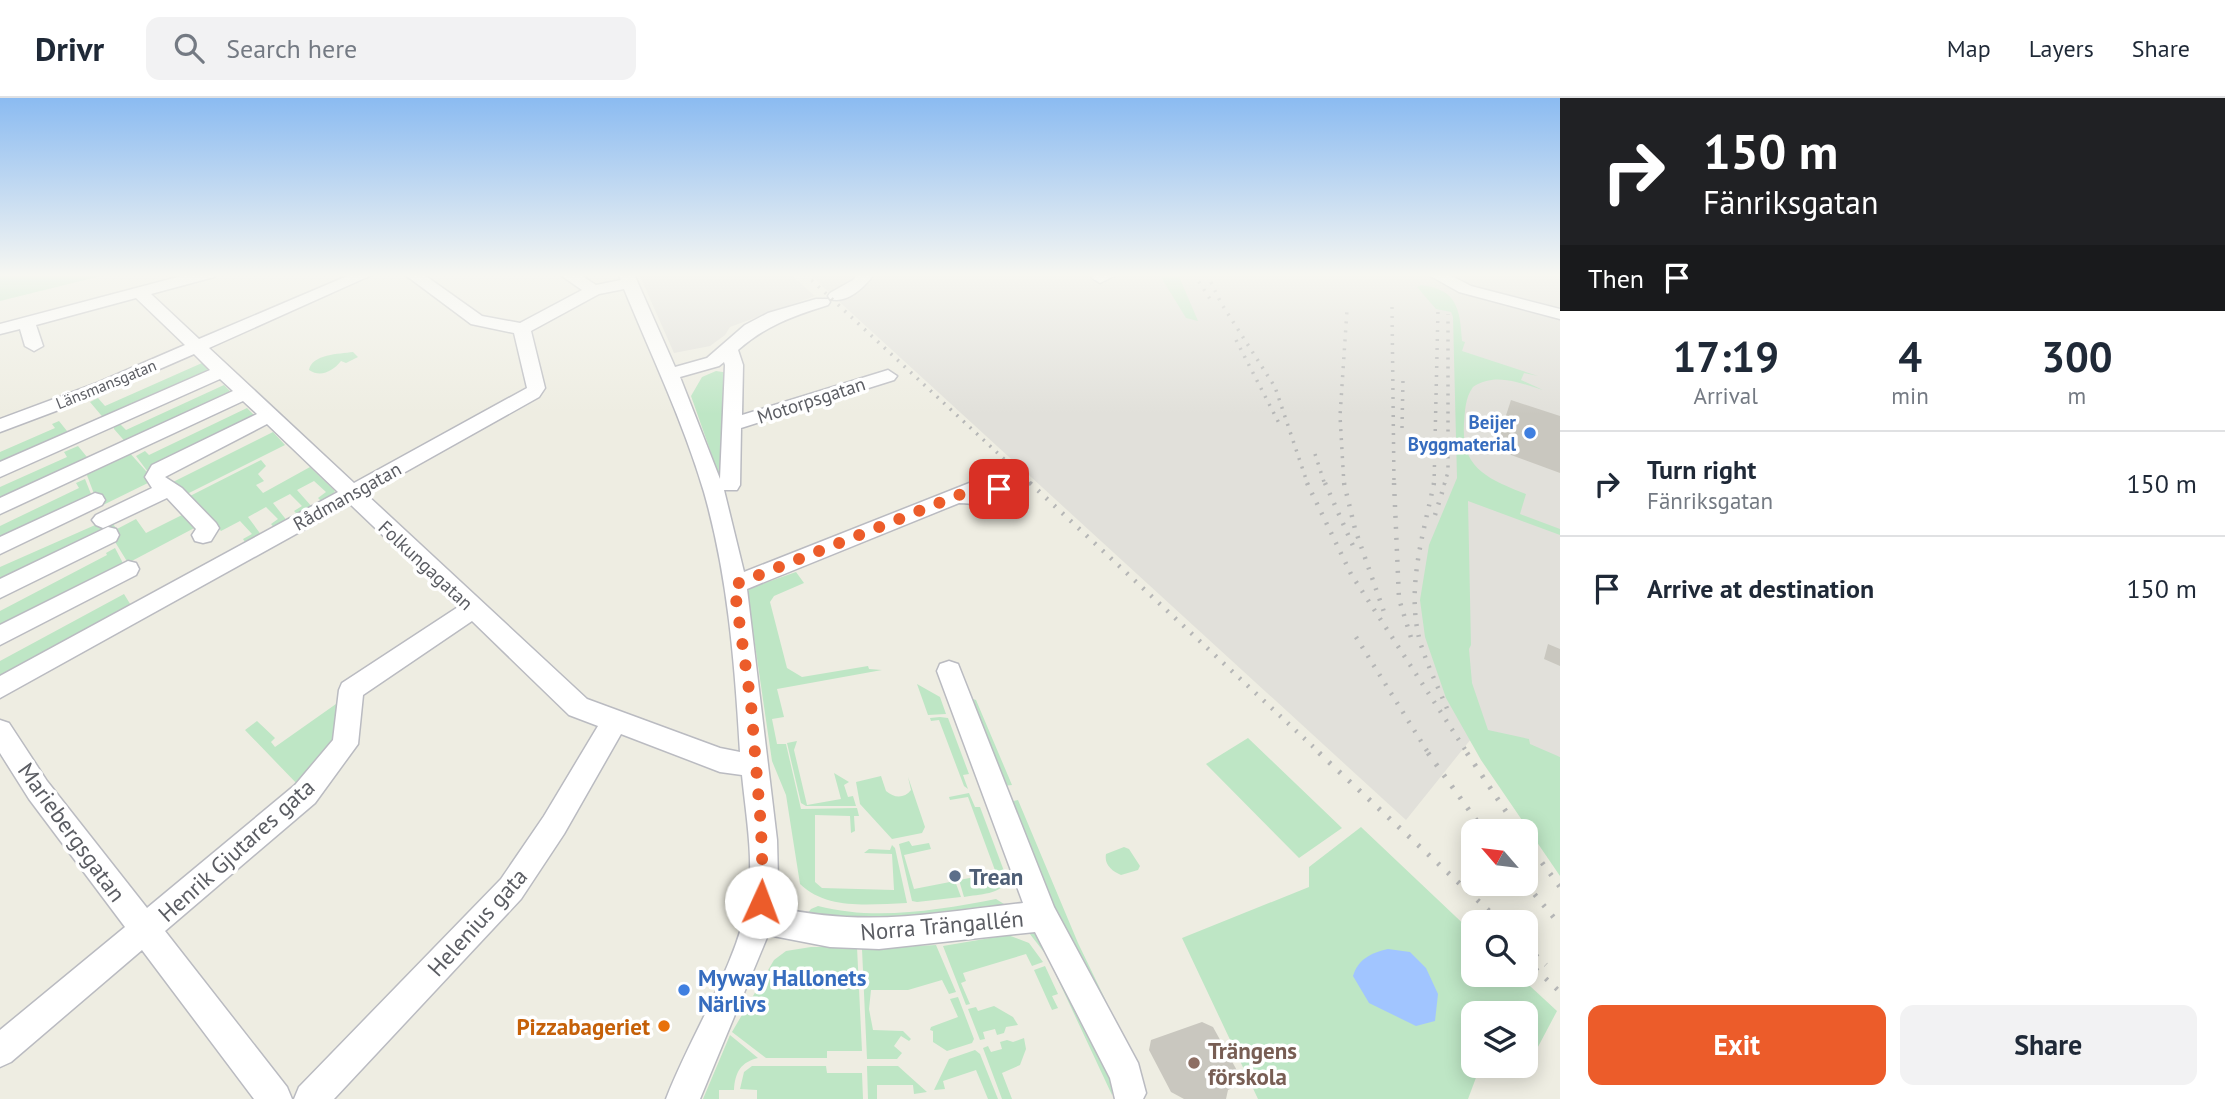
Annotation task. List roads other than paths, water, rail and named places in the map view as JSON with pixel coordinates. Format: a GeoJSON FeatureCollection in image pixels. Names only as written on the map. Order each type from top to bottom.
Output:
{"type":"FeatureCollection","features":[{"type":"Feature","properties":{"kind":"street"},"geometry":{"type":"LineString","coordinates":[[0,329],[26,321],[34,346]]}},
{"type":"Feature","properties":{"kind":"street","name":"Folkungagatan"},"geometry":{"type":"LineString","coordinates":[[169,321],[578,707],[720,760],[738,764],[754,761]]}},
{"type":"Feature","properties":{"kind":"street","name":"Länsmansgatan"},"geometry":{"type":"LineString","coordinates":[[0,426],[258,321]]}},
{"type":"Feature","properties":{"kind":"street"},"geometry":{"type":"LineString","coordinates":[[481,321],[522,329],[537,321]]}},
{"type":"Feature","properties":{"kind":"street"},"geometry":{"type":"LineString","coordinates":[[646,321],[700,448],[711,483],[734,585],[750,690],[763,887],[759,918],[739,972],[683,1099]]}},
{"type":"Feature","properties":{"kind":"street"},"geometry":{"type":"LineString","coordinates":[[668,374],[713,362],[751,329],[767,321]]}},
{"type":"Feature","properties":{"kind":"street","name":"Rådmansgatan"},"geometry":{"type":"LineString","coordinates":[[0,688],[535,391],[522,329]]}},
{"type":"Feature","properties":{"kind":"street"},"geometry":{"type":"LineString","coordinates":[[729,350],[734,365],[730,485]]}},
{"type":"Feature","properties":{"kind":"street"},"geometry":{"type":"LineString","coordinates":[[0,507],[222,371]]}},
{"type":"Feature","properties":{"kind":"street","name":"Motorpsgatan"},"geometry":{"type":"LineString","coordinates":[[734,422],[748,421],[888,376]]}},
{"type":"Feature","properties":{"kind":"street"},"geometry":{"type":"LineString","coordinates":[[0,470],[115,437],[245,393]]}},
{"type":"Feature","properties":{"kind":"street"},"geometry":{"type":"LineString","coordinates":[[203,536],[208,528],[175,493],[155,477],[159,470],[268,416]]}},
{"type":"Feature","properties":{"kind":"street"},"geometry":{"type":"LineString","coordinates":[[86,453],[115,437]]}},
{"type":"Feature","properties":{"kind":"street"},"geometry":{"type":"LineString","coordinates":[[0,589],[102,519],[166,488]]}},
{"type":"Feature","properties":{"kind":"street"},"geometry":{"type":"LineString","coordinates":[[734,585],[957,496]]}},
{"type":"Feature","properties":{"kind":"street"},"geometry":{"type":"LineString","coordinates":[[0,546],[102,519]]}},
{"type":"Feature","properties":{"kind":"street"},"geometry":{"type":"LineString","coordinates":[[0,636],[128,569]]}},
{"type":"Feature","properties":{"kind":"street","name":"Henrik Gjutares gata"},"geometry":{"type":"LineString","coordinates":[[0,1051],[305,794],[345,744],[351,690],[473,609]]}},
{"type":"Feature","properties":{"kind":"street","name":"Norra Trängallén"},"geometry":{"type":"LineString","coordinates":[[948,671],[1043,916],[1125,1075],[1129,1093]]}},
{"type":"Feature","properties":{"kind":"street","name":"Helenius gata"},"geometry":{"type":"LineString","coordinates":[[311,1099],[511,889],[554,825],[614,722]]}},
{"type":"Feature","properties":{"kind":"street","name":"Mariebergsgatan"},"geometry":{"type":"LineString","coordinates":[[0,731],[38,790],[275,1099]]}},
{"type":"Feature","properties":{"kind":"street","name":"Norra Trängallén"},"geometry":{"type":"LineString","coordinates":[[759,918],[800,927],[855,934],[949,929],[1043,916]]}},
{"type":"Feature","properties":{"kind":"water"},"geometry":{"type":"Polygon","coordinates":[[[1388,949],[1410,952],[1426,968],[1438,994],[1435,1021],[1416,1026],[1369,1003],[1353,976],[1358,965],[1366,958],[1388,949]]]}},
{"type":"Feature","properties":{"kind":"railway"},"geometry":{"type":"LineString","coordinates":[[855,321],[1032,485]]}},
{"type":"Feature","properties":{"kind":"railway"},"geometry":{"type":"LineString","coordinates":[[1232,321],[1275,387],[1308,485]]}},
{"type":"Feature","properties":{"kind":"railway"},"geometry":{"type":"LineString","coordinates":[[1344,485],[1340,416],[1346,321]]}},
{"type":"Feature","properties":{"kind":"railway"},"geometry":{"type":"LineString","coordinates":[[1392,321],[1394,485]]}},
{"type":"Feature","properties":{"kind":"railway"},"geometry":{"type":"LineString","coordinates":[[1434,485],[1438,321]]}},
{"type":"Feature","properties":{"kind":"railway"},"geometry":{"type":"LineString","coordinates":[[1444,485],[1448,472],[1448,321]]}},
{"type":"Feature","properties":{"kind":"railway"},"geometry":{"type":"LineString","coordinates":[[1236,340],[1281,427]]}},
{"type":"Feature","properties":{"kind":"railway"},"geometry":{"type":"LineString","coordinates":[[1402,428],[1403,379]]}},
{"type":"Feature","properties":{"kind":"railway"},"geometry":{"type":"LineString","coordinates":[[1315,454],[1325,485]]}},
{"type":"Feature","properties":{"kind":"railway"},"geometry":{"type":"LineString","coordinates":[[1030,483],[1321,754]]}},
{"type":"Feature","properties":{"kind":"railway"},"geometry":{"type":"LineString","coordinates":[[1307,483],[1351,574],[1468,754]]}},
{"type":"Feature","properties":{"kind":"railway"},"geometry":{"type":"LineString","coordinates":[[1325,483],[1354,548]]}},
{"type":"Feature","properties":{"kind":"railway"},"geometry":{"type":"LineString","coordinates":[[1344,483],[1355,529],[1384,612]]}},
{"type":"Feature","properties":{"kind":"railway"},"geometry":{"type":"LineString","coordinates":[[1394,483],[1399,599],[1413,644]]}},
{"type":"Feature","properties":{"kind":"railway"},"geometry":{"type":"LineString","coordinates":[[1434,483],[1417,564],[1415,604],[1421,645],[1448,711]]}},
{"type":"Feature","properties":{"kind":"railway"},"geometry":{"type":"LineString","coordinates":[[1435,515],[1445,483]]}},
{"type":"Feature","properties":{"kind":"railway"},"geometry":{"type":"LineString","coordinates":[[1356,637],[1429,754]]}},
{"type":"Feature","properties":{"kind":"railway"},"geometry":{"type":"LineString","coordinates":[[1319,753],[1488,910]]}},
{"type":"Feature","properties":{"kind":"railway"},"geometry":{"type":"LineString","coordinates":[[1428,753],[1475,819]]}},
{"type":"Feature","properties":{"kind":"railway"},"geometry":{"type":"LineString","coordinates":[[1467,753],[1511,819]]}},
{"type":"Feature","properties":{"kind":"railway"},"geometry":{"type":"LineString","coordinates":[[1538,857],[1560,887]]}},
{"type":"Feature","properties":{"kind":"railway"},"geometry":{"type":"LineString","coordinates":[[1536,896],[1560,925]]}},
{"type":"Feature","properties":{"kind":"railway"},"geometry":{"type":"LineString","coordinates":[[1538,957],[1546,965]]}},
{"type":"Feature","properties":{"kind":"railway"},"geometry":{"type":"LineString","coordinates":[[1538,971],[1560,992]]}},
{"type":"Feature","properties":{"kind":"place","name":"Beijer Byggmaterial"},"geometry":{"type":"Point","coordinates":[1530,433]}},
{"type":"Feature","properties":{"kind":"place","name":"Trean"},"geometry":{"type":"Point","coordinates":[955,876]}},
{"type":"Feature","properties":{"kind":"place","name":"Myway Hallonets Närlivs"},"geometry":{"type":"Point","coordinates":[684,990]}},
{"type":"Feature","properties":{"kind":"place","name":"Pizzabageriet"},"geometry":{"type":"Point","coordinates":[664,1026]}},
{"type":"Feature","properties":{"kind":"place","name":"Trängens förskola"},"geometry":{"type":"Point","coordinates":[1194,1063]}}]}
